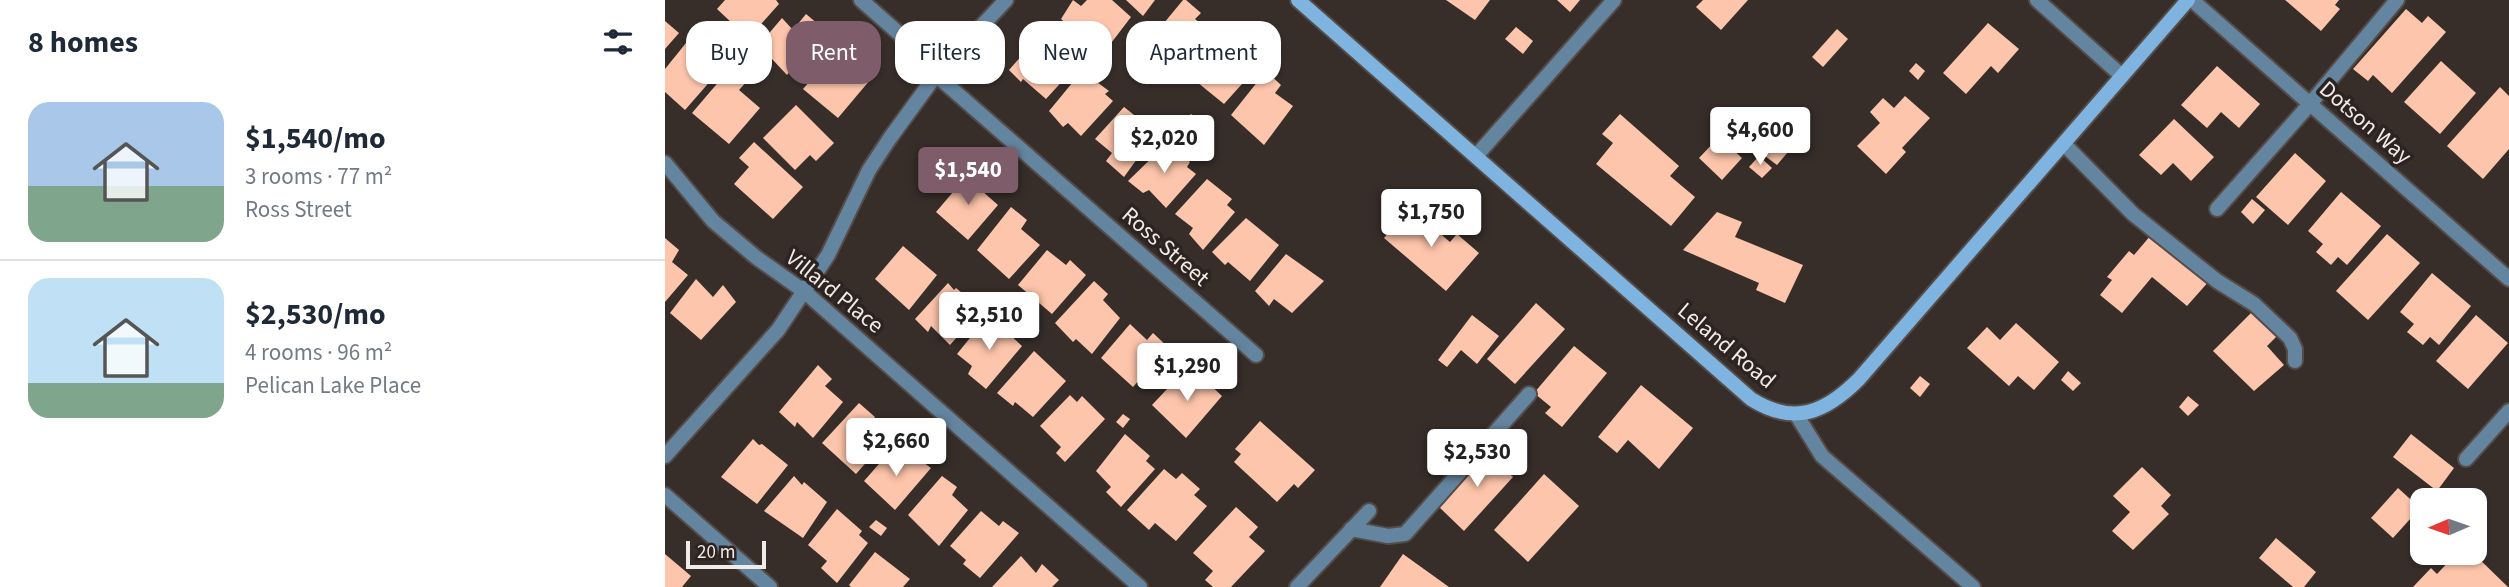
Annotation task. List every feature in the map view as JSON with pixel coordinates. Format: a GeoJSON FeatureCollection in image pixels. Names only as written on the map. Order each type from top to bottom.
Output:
{"type":"FeatureCollection","features":[{"type":"Feature","properties":{"kind":"street","name":"Ross Street"},"geometry":{"type":"LineString","coordinates":[[861,0],[895,30]]}},
{"type":"Feature","properties":{"kind":"street"},"geometry":{"type":"LineString","coordinates":[[986,21],[1006,0]]}},
{"type":"Feature","properties":{"kind":"street","name":"Leland Road"},"geometry":{"type":"LineString","coordinates":[[1299,0],[1751,399],[1773,410],[1796,414]]}},
{"type":"Feature","properties":{"kind":"street"},"geometry":{"type":"LineString","coordinates":[[1476,156],[1614,0]]}},
{"type":"Feature","properties":{"kind":"street"},"geometry":{"type":"LineString","coordinates":[[2037,0],[2122,76]]}},
{"type":"Feature","properties":{"kind":"street"},"geometry":{"type":"LineString","coordinates":[[1973,587],[1822,456],[1796,414],[1826,406],[1846,393],[2190,0]]}},
{"type":"Feature","properties":{"kind":"street","name":"Dotson Way"},"geometry":{"type":"LineString","coordinates":[[2190,0],[2509,279]]}},
{"type":"Feature","properties":{"kind":"street"},"geometry":{"type":"LineString","coordinates":[[2217,209],[2397,0]]}},
{"type":"Feature","properties":{"kind":"street"},"geometry":{"type":"LineString","coordinates":[[665,456],[778,330],[805,292],[845,222],[869,170],[930,84]]}},
{"type":"Feature","properties":{"kind":"street","name":"Ross Street"},"geometry":{"type":"LineString","coordinates":[[946,84],[1256,355]]}},
{"type":"Feature","properties":{"kind":"street"},"geometry":{"type":"LineString","coordinates":[[2064,144],[2133,214],[2217,281],[2254,304],[2290,338],[2295,349],[2295,361]]}},
{"type":"Feature","properties":{"kind":"street","name":"Villard Place"},"geometry":{"type":"LineString","coordinates":[[665,163],[713,221],[757,258],[805,292],[1140,587]]}},
{"type":"Feature","properties":{"kind":"street"},"geometry":{"type":"LineString","coordinates":[[1351,529],[1388,536],[1405,534],[1529,394]]}},
{"type":"Feature","properties":{"kind":"street"},"geometry":{"type":"LineString","coordinates":[[2466,459],[2509,411]]}},
{"type":"Feature","properties":{"kind":"street"},"geometry":{"type":"LineString","coordinates":[[665,495],[770,587]]}},
{"type":"Feature","properties":{"kind":"street"},"geometry":{"type":"LineString","coordinates":[[1297,587],[1369,511]]}},
{"type":"Feature","properties":{"kind":"building"},"geometry":{"type":"Polygon","coordinates":[[[725,0],[776,0],[779,4],[764,21],[730,21],[717,9],[725,0]]]}},
{"type":"Feature","properties":{"kind":"building"},"geometry":{"type":"Polygon","coordinates":[[[1073,0],[1081,6],[1087,0],[1112,0],[1131,17],[1112,42],[1112,21],[1061,19],[1073,0]]]}},
{"type":"Feature","properties":{"kind":"building"},"geometry":{"type":"Polygon","coordinates":[[[1126,0],[1155,0],[1143,16],[1126,0]]]}},
{"type":"Feature","properties":{"kind":"building"},"geometry":{"type":"Polygon","coordinates":[[[1183,0],[1201,13],[1195,19],[1197,21],[1166,21],[1183,0]]]}},
{"type":"Feature","properties":{"kind":"building"},"geometry":{"type":"Polygon","coordinates":[[[1446,0],[1490,0],[1475,20],[1446,0]]]}},
{"type":"Feature","properties":{"kind":"building"},"geometry":{"type":"Polygon","coordinates":[[[1557,0],[1580,0],[1570,12],[1557,0]]]}},
{"type":"Feature","properties":{"kind":"building"},"geometry":{"type":"Polygon","coordinates":[[[1703,0],[1748,0],[1721,30],[1696,7],[1703,0]]]}},
{"type":"Feature","properties":{"kind":"building"},"geometry":{"type":"Polygon","coordinates":[[[2285,0],[2339,0],[2335,5],[2340,9],[2321,31],[2285,0]]]}},
{"type":"Feature","properties":{"kind":"building"},"geometry":{"type":"Polygon","coordinates":[[[2406,9],[2422,23],[2428,16],[2446,32],[2392,93],[2373,75],[2368,81],[2353,69],[2406,9]]]}},
{"type":"Feature","properties":{"kind":"building"},"geometry":{"type":"Polygon","coordinates":[[[806,14],[814,21],[800,21],[806,14]]]}},
{"type":"Feature","properties":{"kind":"building"},"geometry":{"type":"Polygon","coordinates":[[[782,18],[786,22],[786,74],[772,59],[772,30],[782,18]]]}},
{"type":"Feature","properties":{"kind":"building"},"geometry":{"type":"Polygon","coordinates":[[[665,21],[679,33],[665,49],[665,21]]]}},
{"type":"Feature","properties":{"kind":"building"},"geometry":{"type":"Polygon","coordinates":[[[1988,23],[2019,49],[1998,73],[1991,66],[1966,94],[1943,73],[1988,23]]]}},
{"type":"Feature","properties":{"kind":"building"},"geometry":{"type":"Polygon","coordinates":[[[1516,27],[1533,41],[1523,54],[1505,39],[1516,27]]]}},
{"type":"Feature","properties":{"kind":"building"},"geometry":{"type":"Polygon","coordinates":[[[1837,29],[1848,39],[1823,67],[1812,57],[1837,29]]]}},
{"type":"Feature","properties":{"kind":"building"},"geometry":{"type":"Polygon","coordinates":[[[686,43],[686,84],[708,84],[685,110],[665,92],[665,69],[686,43]]]}},
{"type":"Feature","properties":{"kind":"building"},"geometry":{"type":"Polygon","coordinates":[[[1019,59],[1019,80],[1009,70],[1019,59]]]}},
{"type":"Feature","properties":{"kind":"building"},"geometry":{"type":"Polygon","coordinates":[[[2441,61],[2476,93],[2440,134],[2404,102],[2441,61]]]}},
{"type":"Feature","properties":{"kind":"building"},"geometry":{"type":"Polygon","coordinates":[[[1916,63],[1925,71],[1918,80],[1909,71],[1916,63]]]}},
{"type":"Feature","properties":{"kind":"building"},"geometry":{"type":"Polygon","coordinates":[[[2217,66],[2260,104],[2239,128],[2221,112],[2207,128],[2181,105],[2217,66]]]}},
{"type":"Feature","properties":{"kind":"building"},"geometry":{"type":"Polygon","coordinates":[[[717,84],[744,84],[739,90],[760,108],[729,144],[692,113],[717,84]]]}},
{"type":"Feature","properties":{"kind":"building"},"geometry":{"type":"Polygon","coordinates":[[[807,84],[867,84],[838,118],[803,89],[807,84]]]}},
{"type":"Feature","properties":{"kind":"building"},"geometry":{"type":"Polygon","coordinates":[[[1029,84],[1060,84],[1046,99],[1029,84]]]}},
{"type":"Feature","properties":{"kind":"building"},"geometry":{"type":"Polygon","coordinates":[[[1071,84],[1100,84],[1109,91],[1105,94],[1113,101],[1081,136],[1068,123],[1063,127],[1049,111],[1071,84]]]}},
{"type":"Feature","properties":{"kind":"building"},"geometry":{"type":"Polygon","coordinates":[[[1199,84],[1242,84],[1224,104],[1199,84]]]}},
{"type":"Feature","properties":{"kind":"building"},"geometry":{"type":"Polygon","coordinates":[[[1256,84],[1280,84],[1275,93],[1293,106],[1264,145],[1231,115],[1256,84]]]}},
{"type":"Feature","properties":{"kind":"building"},"geometry":{"type":"Polygon","coordinates":[[[2500,87],[2509,96],[2509,149],[2483,179],[2447,146],[2500,87]]]}},
{"type":"Feature","properties":{"kind":"building"},"geometry":{"type":"Polygon","coordinates":[[[1905,96],[1930,118],[1902,148],[1906,152],[1886,174],[1857,146],[1880,123],[1870,112],[1883,98],[1894,108],[1905,96]]]}},
{"type":"Feature","properties":{"kind":"building"},"geometry":{"type":"Polygon","coordinates":[[[796,105],[834,143],[816,161],[810,155],[795,170],[763,138],[796,105]]]}},
{"type":"Feature","properties":{"kind":"building"},"geometry":{"type":"Polygon","coordinates":[[[1124,107],[1148,126],[1146,130],[1153,137],[1124,177],[1106,161],[1112,153],[1095,139],[1124,107]]]}},
{"type":"Feature","properties":{"kind":"building"},"geometry":{"type":"Polygon","coordinates":[[[1191,114],[1202,121],[1195,131],[1185,120],[1191,114]]]}},
{"type":"Feature","properties":{"kind":"building"},"geometry":{"type":"Polygon","coordinates":[[[1620,114],[1679,166],[1670,176],[1695,197],[1671,226],[1596,164],[1613,143],[1602,134],[1620,114]]]}},
{"type":"Feature","properties":{"kind":"building"},"geometry":{"type":"Polygon","coordinates":[[[2174,119],[2214,157],[2191,181],[2173,163],[2161,175],[2139,155],[2174,119]]]}},
{"type":"Feature","properties":{"kind":"building"},"geometry":{"type":"Polygon","coordinates":[[[1719,137],[1742,158],[1722,180],[1699,158],[1719,137]]]}},
{"type":"Feature","properties":{"kind":"building"},"geometry":{"type":"Polygon","coordinates":[[[1772,140],[1788,152],[1777,165],[1761,153],[1772,140]]]}},
{"type":"Feature","properties":{"kind":"building"},"geometry":{"type":"Polygon","coordinates":[[[754,142],[803,187],[773,219],[734,184],[749,167],[739,158],[754,142]]]}},
{"type":"Feature","properties":{"kind":"building"},"geometry":{"type":"Polygon","coordinates":[[[1167,143],[1190,162],[1187,167],[1196,174],[1166,208],[1149,190],[1143,193],[1128,181],[1167,143]]]}},
{"type":"Feature","properties":{"kind":"building"},"geometry":{"type":"Polygon","coordinates":[[[2295,153],[2326,181],[2288,225],[2256,197],[2295,153]]]}},
{"type":"Feature","properties":{"kind":"building"},"geometry":{"type":"Polygon","coordinates":[[[1759,156],[1772,168],[1762,178],[1749,167],[1759,156]]]}},
{"type":"Feature","properties":{"kind":"building"},"geometry":{"type":"Polygon","coordinates":[[[971,171],[984,185],[982,191],[998,205],[968,240],[936,212],[971,171]]]}},
{"type":"Feature","properties":{"kind":"building"},"geometry":{"type":"Polygon","coordinates":[[[1207,179],[1232,199],[1227,205],[1235,212],[1203,250],[1189,234],[1193,228],[1175,214],[1207,179]]]}},
{"type":"Feature","properties":{"kind":"building"},"geometry":{"type":"Polygon","coordinates":[[[2341,192],[2381,226],[2347,265],[2338,257],[2331,265],[2316,252],[2323,244],[2308,231],[2341,192]]]}},
{"type":"Feature","properties":{"kind":"building"},"geometry":{"type":"Polygon","coordinates":[[[2252,199],[2265,210],[2253,224],[2241,212],[2252,199]]]}},
{"type":"Feature","properties":{"kind":"building"},"geometry":{"type":"Polygon","coordinates":[[[1011,207],[1027,220],[1021,229],[1040,245],[1009,279],[977,250],[1011,207]]]}},
{"type":"Feature","properties":{"kind":"building"},"geometry":{"type":"Polygon","coordinates":[[[1410,208],[1450,242],[1457,234],[1479,253],[1446,291],[1384,238],[1410,208]]]}},
{"type":"Feature","properties":{"kind":"building"},"geometry":{"type":"Polygon","coordinates":[[[1717,212],[1742,222],[1735,237],[1803,265],[1785,303],[1756,290],[1759,283],[1683,250],[1717,212]]]}},
{"type":"Feature","properties":{"kind":"building"},"geometry":{"type":"Polygon","coordinates":[[[1246,218],[1279,245],[1250,281],[1228,262],[1225,265],[1212,252],[1246,218]]]}},
{"type":"Feature","properties":{"kind":"building"},"geometry":{"type":"Polygon","coordinates":[[[2387,234],[2420,263],[2368,320],[2336,291],[2387,234]]]}},
{"type":"Feature","properties":{"kind":"building"},"geometry":{"type":"Polygon","coordinates":[[[2151,235],[2210,280],[2187,306],[2152,277],[2122,313],[2100,295],[2112,280],[2107,277],[2129,251],[2134,255],[2151,235]]]}},
{"type":"Feature","properties":{"kind":"building"},"geometry":{"type":"Polygon","coordinates":[[[665,238],[679,250],[672,262],[688,275],[665,302],[665,238]]]}},
{"type":"Feature","properties":{"kind":"building"},"geometry":{"type":"Polygon","coordinates":[[[903,246],[937,275],[909,310],[875,279],[903,246]]]}},
{"type":"Feature","properties":{"kind":"building"},"geometry":{"type":"Polygon","coordinates":[[[1047,250],[1066,265],[1070,260],[1086,275],[1052,314],[1018,285],[1047,250]]]}},
{"type":"Feature","properties":{"kind":"building"},"geometry":{"type":"Polygon","coordinates":[[[1286,254],[1324,281],[1292,313],[1274,299],[1269,306],[1255,291],[1286,254]]]}},
{"type":"Feature","properties":{"kind":"building"},"geometry":{"type":"Polygon","coordinates":[[[2432,273],[2471,306],[2439,345],[2430,337],[2423,345],[2407,332],[2414,324],[2400,312],[2432,273]]]}},
{"type":"Feature","properties":{"kind":"building"},"geometry":{"type":"Polygon","coordinates":[[[696,279],[713,297],[723,285],[736,302],[701,340],[670,313],[696,279]]]}},
{"type":"Feature","properties":{"kind":"building"},"geometry":{"type":"Polygon","coordinates":[[[1094,281],[1108,294],[1103,300],[1120,318],[1092,354],[1076,339],[1073,342],[1055,323],[1094,281]]]}},
{"type":"Feature","properties":{"kind":"building"},"geometry":{"type":"Polygon","coordinates":[[[948,283],[982,309],[950,345],[931,326],[928,332],[915,319],[948,283]]]}},
{"type":"Feature","properties":{"kind":"building"},"geometry":{"type":"Polygon","coordinates":[[[1536,303],[1565,329],[1515,384],[1487,359],[1536,303]]]}},
{"type":"Feature","properties":{"kind":"building"},"geometry":{"type":"Polygon","coordinates":[[[2252,312],[2277,336],[2267,346],[2284,365],[2254,391],[2213,351],[2252,312]]]}},
{"type":"Feature","properties":{"kind":"building"},"geometry":{"type":"Polygon","coordinates":[[[1472,315],[1499,336],[1477,364],[1461,350],[1447,367],[1438,360],[1472,315]]]}},
{"type":"Feature","properties":{"kind":"building"},"geometry":{"type":"Polygon","coordinates":[[[2476,315],[2508,343],[2468,389],[2436,361],[2476,315]]]}},
{"type":"Feature","properties":{"kind":"building"},"geometry":{"type":"Polygon","coordinates":[[[986,318],[994,328],[997,323],[1022,346],[986,389],[968,374],[972,366],[957,354],[986,318]]]}},
{"type":"Feature","properties":{"kind":"building"},"geometry":{"type":"Polygon","coordinates":[[[2016,323],[2059,362],[2034,390],[2018,376],[2009,386],[1967,348],[1987,327],[2000,340],[2016,323]]]}},
{"type":"Feature","properties":{"kind":"building"},"geometry":{"type":"Polygon","coordinates":[[[1130,324],[1147,340],[1153,333],[1168,347],[1133,387],[1101,358],[1130,324]]]}},
{"type":"Feature","properties":{"kind":"building"},"geometry":{"type":"Polygon","coordinates":[[[1574,346],[1607,373],[1562,427],[1545,413],[1551,407],[1534,393],[1574,346]]]}},
{"type":"Feature","properties":{"kind":"building"},"geometry":{"type":"Polygon","coordinates":[[[1034,351],[1066,381],[1033,417],[1015,402],[1013,406],[997,393],[1034,351]]]}},
{"type":"Feature","properties":{"kind":"building"},"geometry":{"type":"Polygon","coordinates":[[[818,365],[832,379],[825,386],[843,402],[813,438],[797,422],[795,427],[779,412],[818,365]]]}},
{"type":"Feature","properties":{"kind":"building"},"geometry":{"type":"Polygon","coordinates":[[[1184,371],[1200,386],[1206,381],[1222,396],[1186,438],[1152,405],[1184,371]]]}},
{"type":"Feature","properties":{"kind":"building"},"geometry":{"type":"Polygon","coordinates":[[[2068,371],[2081,383],[2073,391],[2061,380],[2068,371]]]}},
{"type":"Feature","properties":{"kind":"building"},"geometry":{"type":"Polygon","coordinates":[[[1920,376],[1930,384],[1920,397],[1910,388],[1920,376]]]}},
{"type":"Feature","properties":{"kind":"building"},"geometry":{"type":"Polygon","coordinates":[[[1641,385],[1693,428],[1659,469],[1628,440],[1617,453],[1598,437],[1641,385]]]}},
{"type":"Feature","properties":{"kind":"building"},"geometry":{"type":"Polygon","coordinates":[[[1070,395],[1077,402],[1082,396],[1105,419],[1065,462],[1056,453],[1061,447],[1040,426],[1070,395]]]}},
{"type":"Feature","properties":{"kind":"building"},"geometry":{"type":"Polygon","coordinates":[[[2188,396],[2199,405],[2188,416],[2179,407],[2188,396]]]}},
{"type":"Feature","properties":{"kind":"building"},"geometry":{"type":"Polygon","coordinates":[[[859,403],[875,417],[871,424],[886,440],[856,474],[822,443],[859,403]]]}},
{"type":"Feature","properties":{"kind":"building"},"geometry":{"type":"Polygon","coordinates":[[[1123,414],[1130,419],[1123,428],[1116,422],[1123,414]]]}},
{"type":"Feature","properties":{"kind":"building"},"geometry":{"type":"Polygon","coordinates":[[[1260,421],[1315,470],[1298,488],[1294,484],[1277,502],[1234,462],[1241,454],[1235,449],[1260,421]]]}},
{"type":"Feature","properties":{"kind":"building"},"geometry":{"type":"Polygon","coordinates":[[[1125,434],[1150,456],[1146,461],[1155,469],[1121,507],[1106,492],[1111,487],[1096,471],[1125,434]]]}},
{"type":"Feature","properties":{"kind":"building"},"geometry":{"type":"Polygon","coordinates":[[[2411,434],[2454,468],[2439,488],[2433,488],[2393,457],[2411,434]]]}},
{"type":"Feature","properties":{"kind":"building"},"geometry":{"type":"Polygon","coordinates":[[[753,439],[788,465],[757,504],[721,477],[753,439]]]}},
{"type":"Feature","properties":{"kind":"building"},"geometry":{"type":"Polygon","coordinates":[[[1491,447],[1509,463],[1504,469],[1513,477],[1464,531],[1438,506],[1491,447]]]}},
{"type":"Feature","properties":{"kind":"building"},"geometry":{"type":"Polygon","coordinates":[[[893,448],[912,464],[916,457],[931,468],[895,510],[864,481],[893,448]]]}},
{"type":"Feature","properties":{"kind":"building"},"geometry":{"type":"Polygon","coordinates":[[[2142,467],[2171,495],[2161,506],[2169,514],[2133,550],[2112,531],[2130,512],[2113,496],[2142,467]]]}},
{"type":"Feature","properties":{"kind":"building"},"geometry":{"type":"Polygon","coordinates":[[[1164,469],[1176,479],[1182,473],[1200,489],[1194,495],[1207,506],[1176,541],[1155,523],[1149,530],[1127,510],[1164,469]]]}},
{"type":"Feature","properties":{"kind":"building"},"geometry":{"type":"Polygon","coordinates":[[[1544,474],[1579,506],[1528,562],[1494,530],[1544,474]]]}},
{"type":"Feature","properties":{"kind":"building"},"geometry":{"type":"Polygon","coordinates":[[[794,476],[802,485],[804,482],[827,502],[803,538],[764,511],[794,476]]]}},
{"type":"Feature","properties":{"kind":"building"},"geometry":{"type":"Polygon","coordinates":[[[942,476],[957,487],[952,495],[968,510],[939,546],[908,515],[942,476]]]}},
{"type":"Feature","properties":{"kind":"building"},"geometry":{"type":"Polygon","coordinates":[[[2398,488],[2410,499],[2410,519],[2393,538],[2371,518],[2398,488]]]}},
{"type":"Feature","properties":{"kind":"building"},"geometry":{"type":"Polygon","coordinates":[[[1236,507],[1258,527],[1249,537],[1265,551],[1231,587],[1213,587],[1205,580],[1213,571],[1193,553],[1236,507]]]}},
{"type":"Feature","properties":{"kind":"building"},"geometry":{"type":"Polygon","coordinates":[[[837,509],[862,531],[859,535],[868,543],[837,583],[821,568],[827,561],[808,545],[837,509]]]}},
{"type":"Feature","properties":{"kind":"building"},"geometry":{"type":"Polygon","coordinates":[[[981,511],[999,526],[1003,521],[1019,533],[980,578],[963,564],[966,560],[950,546],[981,511]]]}},
{"type":"Feature","properties":{"kind":"building"},"geometry":{"type":"Polygon","coordinates":[[[876,520],[887,528],[881,536],[869,527],[876,520]]]}},
{"type":"Feature","properties":{"kind":"building"},"geometry":{"type":"Polygon","coordinates":[[[2276,538],[2316,572],[2304,587],[2293,587],[2259,558],[2276,538]]]}},
{"type":"Feature","properties":{"kind":"building"},"geometry":{"type":"Polygon","coordinates":[[[875,552],[910,579],[903,587],[849,585],[875,552]]]}},
{"type":"Feature","properties":{"kind":"building"},"geometry":{"type":"Polygon","coordinates":[[[665,554],[691,576],[682,587],[665,587],[665,554]]]}},
{"type":"Feature","properties":{"kind":"building"},"geometry":{"type":"Polygon","coordinates":[[[1403,554],[1449,587],[1380,587],[1403,554]]]}},
{"type":"Feature","properties":{"kind":"building"},"geometry":{"type":"Polygon","coordinates":[[[1021,556],[1036,573],[1042,564],[1059,580],[1052,587],[992,587],[1021,556]]]}},
{"type":"Feature","properties":{"kind":"building"},"geometry":{"type":"Polygon","coordinates":[[[2446,565],[2485,565],[2508,587],[2413,587],[2431,568],[2437,574],[2446,565]]]}}]}
